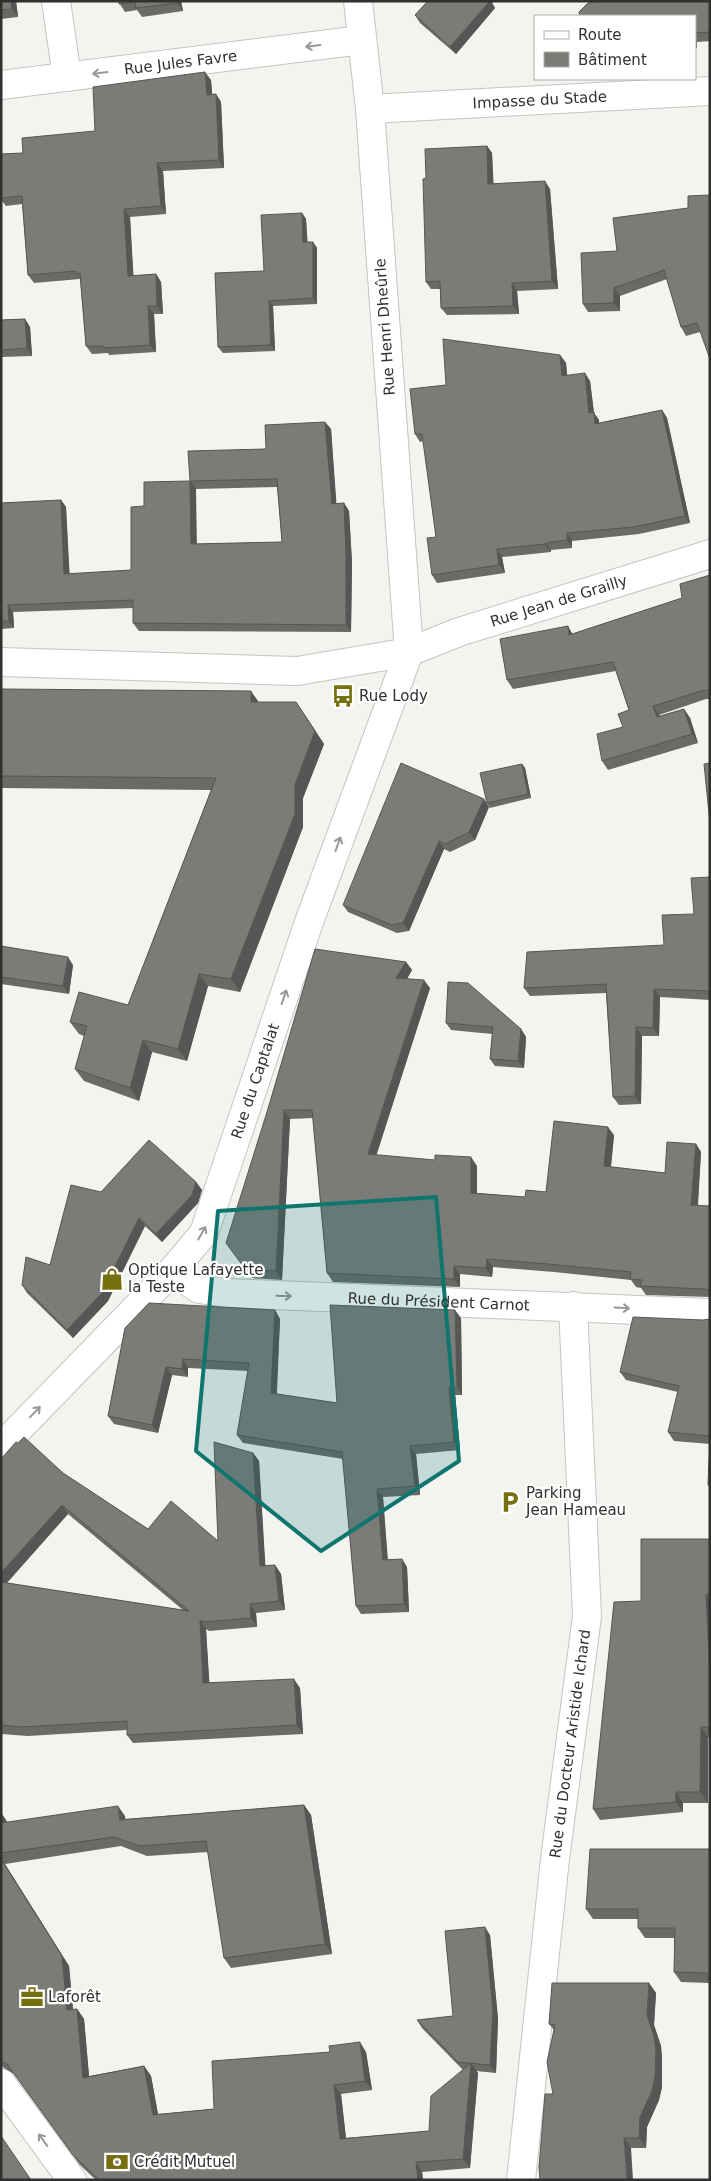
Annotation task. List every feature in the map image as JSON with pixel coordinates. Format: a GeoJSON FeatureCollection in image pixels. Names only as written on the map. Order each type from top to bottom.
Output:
{"type":"FeatureCollection","features":[{"type":"Feature","properties":{"kind":"street"},"geometry":{"type":"LineString","coordinates":[[56,1],[67,77]]}},
{"type":"Feature","properties":{"kind":"street","name":"Rue Henri Dheûrle"},"geometry":{"type":"LineString","coordinates":[[358,1],[370,109],[408,652]]}},
{"type":"Feature","properties":{"kind":"street","name":"Rue Jules Favre"},"geometry":{"type":"LineString","coordinates":[[1,85],[362,40]]}},
{"type":"Feature","properties":{"kind":"street","name":"Impasse du Stade"},"geometry":{"type":"LineString","coordinates":[[370,109],[710,91]]}},
{"type":"Feature","properties":{"kind":"street","name":"Rue Jean de Grailly"},"geometry":{"type":"LineString","coordinates":[[408,652],[459,632],[710,554]]}},
{"type":"Feature","properties":{"kind":"street"},"geometry":{"type":"LineString","coordinates":[[1,662],[297,672],[408,652]]}},
{"type":"Feature","properties":{"kind":"street","name":"Rue du Captalat"},"geometry":{"type":"LineString","coordinates":[[1,1447],[172,1271],[204,1233],[309,922],[408,652]]}},
{"type":"Feature","properties":{"kind":"street","name":"Rue du Président Carnot"},"geometry":{"type":"LineString","coordinates":[[172,1271],[199,1289],[227,1293],[710,1313]]}},
{"type":"Feature","properties":{"kind":"street","name":"Rue du Docteur Aristide Ichard"},"geometry":{"type":"LineString","coordinates":[[522,2180],[552,1885],[587,1616],[573,1306]]}},
{"type":"Feature","properties":{"kind":"street"},"geometry":{"type":"LineString","coordinates":[[1,2083],[72,2180]]}},
{"type":"Feature","properties":{"kind":"highlighted area"},"geometry":{"type":"Polygon","coordinates":[[[436,1197],[459,1461],[321,1551],[196,1451],[218,1211],[436,1197]]]}},
{"type":"Feature","properties":{"kind":"building"},"geometry":{"type":"Polygon","coordinates":[[[1,1],[11,1],[12,9],[1,10],[1,1]]]}},
{"type":"Feature","properties":{"kind":"building"},"geometry":{"type":"Polygon","coordinates":[[[119,1],[177,1],[177,3],[136,8],[135,2],[119,4],[119,1]]]}},
{"type":"Feature","properties":{"kind":"building"},"geometry":{"type":"Polygon","coordinates":[[[428,1],[490,1],[450,47],[415,15],[428,1]]]}},
{"type":"Feature","properties":{"kind":"building"},"geometry":{"type":"Polygon","coordinates":[[[606,1],[710,1],[710,32],[696,33],[696,15],[580,15],[579,12],[588,3],[606,1]]]}},
{"type":"Feature","properties":{"kind":"building"},"geometry":{"type":"Polygon","coordinates":[[[205,72],[207,95],[216,94],[219,160],[157,163],[161,206],[124,209],[128,276],[156,274],[157,306],[148,306],[150,345],[104,348],[104,346],[86,346],[80,273],[76,274],[76,271],[28,275],[22,196],[1,198],[1,154],[23,153],[22,138],[95,131],[93,87],[205,72]]]}},
{"type":"Feature","properties":{"kind":"building"},"geometry":{"type":"Polygon","coordinates":[[[487,146],[488,184],[545,181],[552,281],[512,283],[513,306],[441,308],[440,281],[426,282],[423,179],[426,178],[425,149],[487,146]]]}},
{"type":"Feature","properties":{"kind":"building"},"geometry":{"type":"Polygon","coordinates":[[[710,195],[710,359],[697,323],[681,327],[664,270],[614,288],[614,303],[583,304],[581,253],[617,251],[613,218],[688,208],[688,196],[710,195]]]}},
{"type":"Feature","properties":{"kind":"building"},"geometry":{"type":"Polygon","coordinates":[[[302,213],[303,242],[313,242],[313,298],[269,301],[271,345],[218,347],[215,273],[264,271],[261,215],[302,213]]]}},
{"type":"Feature","properties":{"kind":"building"},"geometry":{"type":"Polygon","coordinates":[[[25,319],[27,348],[1,350],[1,320],[25,319]]]}},
{"type":"Feature","properties":{"kind":"building"},"geometry":{"type":"Polygon","coordinates":[[[443,339],[560,355],[562,376],[585,373],[589,413],[594,412],[595,424],[662,410],[685,516],[634,527],[567,533],[567,540],[497,549],[499,565],[432,575],[427,538],[436,537],[422,434],[415,434],[410,389],[446,385],[443,339]]]}},
{"type":"Feature","properties":{"kind":"building"},"geometry":{"type":"Polygon","coordinates":[[[325,422],[332,504],[344,503],[346,625],[133,623],[133,600],[8,605],[9,621],[1,621],[1,503],[61,500],[64,574],[131,570],[131,507],[144,506],[144,482],[190,481],[188,451],[266,449],[265,425],[325,422]],[[277,479],[190,481],[191,544],[282,542],[277,479]]]}},
{"type":"Feature","properties":{"kind":"building"},"geometry":{"type":"Polygon","coordinates":[[[710,575],[710,690],[653,706],[657,717],[684,709],[692,734],[602,761],[597,734],[623,727],[618,714],[629,710],[613,662],[507,680],[500,639],[568,626],[569,635],[682,598],[680,584],[710,575]]]}},
{"type":"Feature","properties":{"kind":"building"},"geometry":{"type":"Polygon","coordinates":[[[1,689],[251,691],[251,702],[296,702],[315,731],[295,785],[295,814],[231,979],[199,974],[178,1049],[143,1040],[130,1088],[75,1069],[87,1026],[70,1022],[79,992],[128,1005],[216,778],[1,776],[1,689]]]}},
{"type":"Feature","properties":{"kind":"building"},"geometry":{"type":"Polygon","coordinates":[[[401,763],[484,799],[469,832],[445,844],[439,841],[403,923],[392,925],[343,905],[401,763]]]}},
{"type":"Feature","properties":{"kind":"building"},"geometry":{"type":"Polygon","coordinates":[[[710,763],[710,823],[704,764],[710,763]]]}},
{"type":"Feature","properties":{"kind":"building"},"geometry":{"type":"Polygon","coordinates":[[[522,764],[528,794],[487,803],[480,773],[522,764]]]}},
{"type":"Feature","properties":{"kind":"building"},"geometry":{"type":"Polygon","coordinates":[[[710,877],[710,991],[654,989],[653,1028],[636,1027],[635,1096],[613,1097],[606,984],[524,988],[527,952],[664,945],[662,915],[694,914],[691,878],[710,877]]]}},
{"type":"Feature","properties":{"kind":"building"},"geometry":{"type":"Polygon","coordinates":[[[1,946],[68,957],[63,986],[1,977],[1,946]]]}},
{"type":"Feature","properties":{"kind":"building"},"geometry":{"type":"Polygon","coordinates":[[[315,949],[406,962],[396,978],[424,980],[368,1154],[435,1160],[435,1155],[471,1157],[471,1193],[525,1197],[526,1190],[546,1192],[554,1121],[608,1127],[604,1166],[665,1173],[667,1142],[696,1144],[691,1205],[710,1206],[710,1291],[705,1289],[640,1286],[642,1280],[630,1279],[631,1272],[487,1259],[486,1268],[454,1266],[454,1279],[327,1273],[312,1110],[284,1110],[276,1271],[246,1270],[226,1243],[315,949]]]}},
{"type":"Feature","properties":{"kind":"building"},"geometry":{"type":"Polygon","coordinates":[[[448,982],[468,983],[521,1029],[518,1061],[490,1059],[493,1027],[446,1023],[448,982]]]}},
{"type":"Feature","properties":{"kind":"building"},"geometry":{"type":"Polygon","coordinates":[[[149,1140],[196,1182],[192,1195],[156,1234],[139,1218],[102,1293],[67,1330],[22,1285],[26,1257],[50,1265],[71,1185],[101,1192],[149,1140]]]}},
{"type":"Feature","properties":{"kind":"building"},"geometry":{"type":"Polygon","coordinates":[[[149,1303],[275,1310],[271,1393],[337,1403],[330,1305],[455,1310],[457,1387],[449,1387],[454,1442],[410,1446],[415,1486],[377,1489],[383,1560],[402,1559],[404,1604],[356,1606],[342,1452],[237,1435],[249,1363],[183,1359],[182,1369],[166,1367],[152,1425],[108,1416],[125,1328],[149,1303]]]}},
{"type":"Feature","properties":{"kind":"building"},"geometry":{"type":"Polygon","coordinates":[[[633,1317],[710,1319],[710,1436],[668,1432],[679,1386],[620,1372],[633,1317]]]}},
{"type":"Feature","properties":{"kind":"building"},"geometry":{"type":"Polygon","coordinates":[[[24,1437],[63,1473],[148,1529],[171,1501],[218,1541],[214,1442],[253,1453],[260,1566],[275,1565],[279,1601],[250,1604],[251,1618],[203,1622],[200,1620],[203,1683],[294,1679],[297,1725],[127,1735],[127,1721],[21,1727],[1,1725],[1,1582],[189,1611],[62,1505],[1,1573],[1,1459],[16,1442],[18,1443],[24,1437]]]}},
{"type":"Feature","properties":{"kind":"building"},"geometry":{"type":"Polygon","coordinates":[[[710,1439],[710,1485],[708,1485],[710,1439]]]}},
{"type":"Feature","properties":{"kind":"building"},"geometry":{"type":"Polygon","coordinates":[[[641,1539],[710,1539],[710,1594],[706,1594],[710,1674],[710,1727],[701,1727],[700,1792],[676,1792],[676,1802],[593,1809],[614,1602],[641,1601],[641,1539]]]}},
{"type":"Feature","properties":{"kind":"building"},"geometry":{"type":"Polygon","coordinates":[[[304,1805],[325,1944],[224,1958],[206,1841],[140,1846],[114,1837],[1,1853],[1,1823],[118,1806],[120,1820],[304,1805]]]}},
{"type":"Feature","properties":{"kind":"building"},"geometry":{"type":"Polygon","coordinates":[[[590,1849],[710,1849],[710,1978],[707,1978],[707,1973],[674,1972],[675,1928],[638,1928],[638,1909],[586,1909],[590,1849]]]}},
{"type":"Feature","properties":{"kind":"building"},"geometry":{"type":"Polygon","coordinates":[[[1,1859],[62,1956],[67,2010],[77,2009],[83,2078],[144,2066],[153,2115],[214,2109],[212,2061],[330,2052],[329,2046],[360,2042],[365,2081],[334,2085],[340,2139],[429,2131],[431,2096],[471,2063],[463,2159],[416,2162],[418,2180],[99,2180],[73,2155],[7,2064],[1,2061],[1,1859]]]}},
{"type":"Feature","properties":{"kind":"building"},"geometry":{"type":"Polygon","coordinates":[[[485,1927],[493,2011],[490,2065],[458,2062],[417,2020],[453,2016],[445,1931],[485,1927]]]}},
{"type":"Feature","properties":{"kind":"building"},"geometry":{"type":"Polygon","coordinates":[[[552,1983],[649,1983],[647,2015],[654,2036],[656,2050],[655,2077],[652,2091],[640,2117],[639,2138],[624,2138],[627,2180],[540,2180],[539,2167],[545,2094],[553,2094],[547,2062],[555,2025],[549,2024],[552,1983]]]}},
{"type":"Feature","properties":{"kind":"building"},"geometry":{"type":"Polygon","coordinates":[[[1,2136],[31,2180],[1,2180],[1,2136]]]}},
{"type":"Feature","properties":{"kind":"place","name":"Rue Lody"},"geometry":{"type":"Point","coordinates":[343,696]}},
{"type":"Feature","properties":{"kind":"place","name":"Optique Lafayette la Teste"},"geometry":{"type":"Point","coordinates":[112,1279]}},
{"type":"Feature","properties":{"kind":"place","name":"Parking Jean Hameau"},"geometry":{"type":"Point","coordinates":[510,1502]}},
{"type":"Feature","properties":{"kind":"place","name":"Laforêt"},"geometry":{"type":"Point","coordinates":[32,1997]}},
{"type":"Feature","properties":{"kind":"place","name":"Crédit Mutuel"},"geometry":{"type":"Point","coordinates":[117,2162]}}]}
